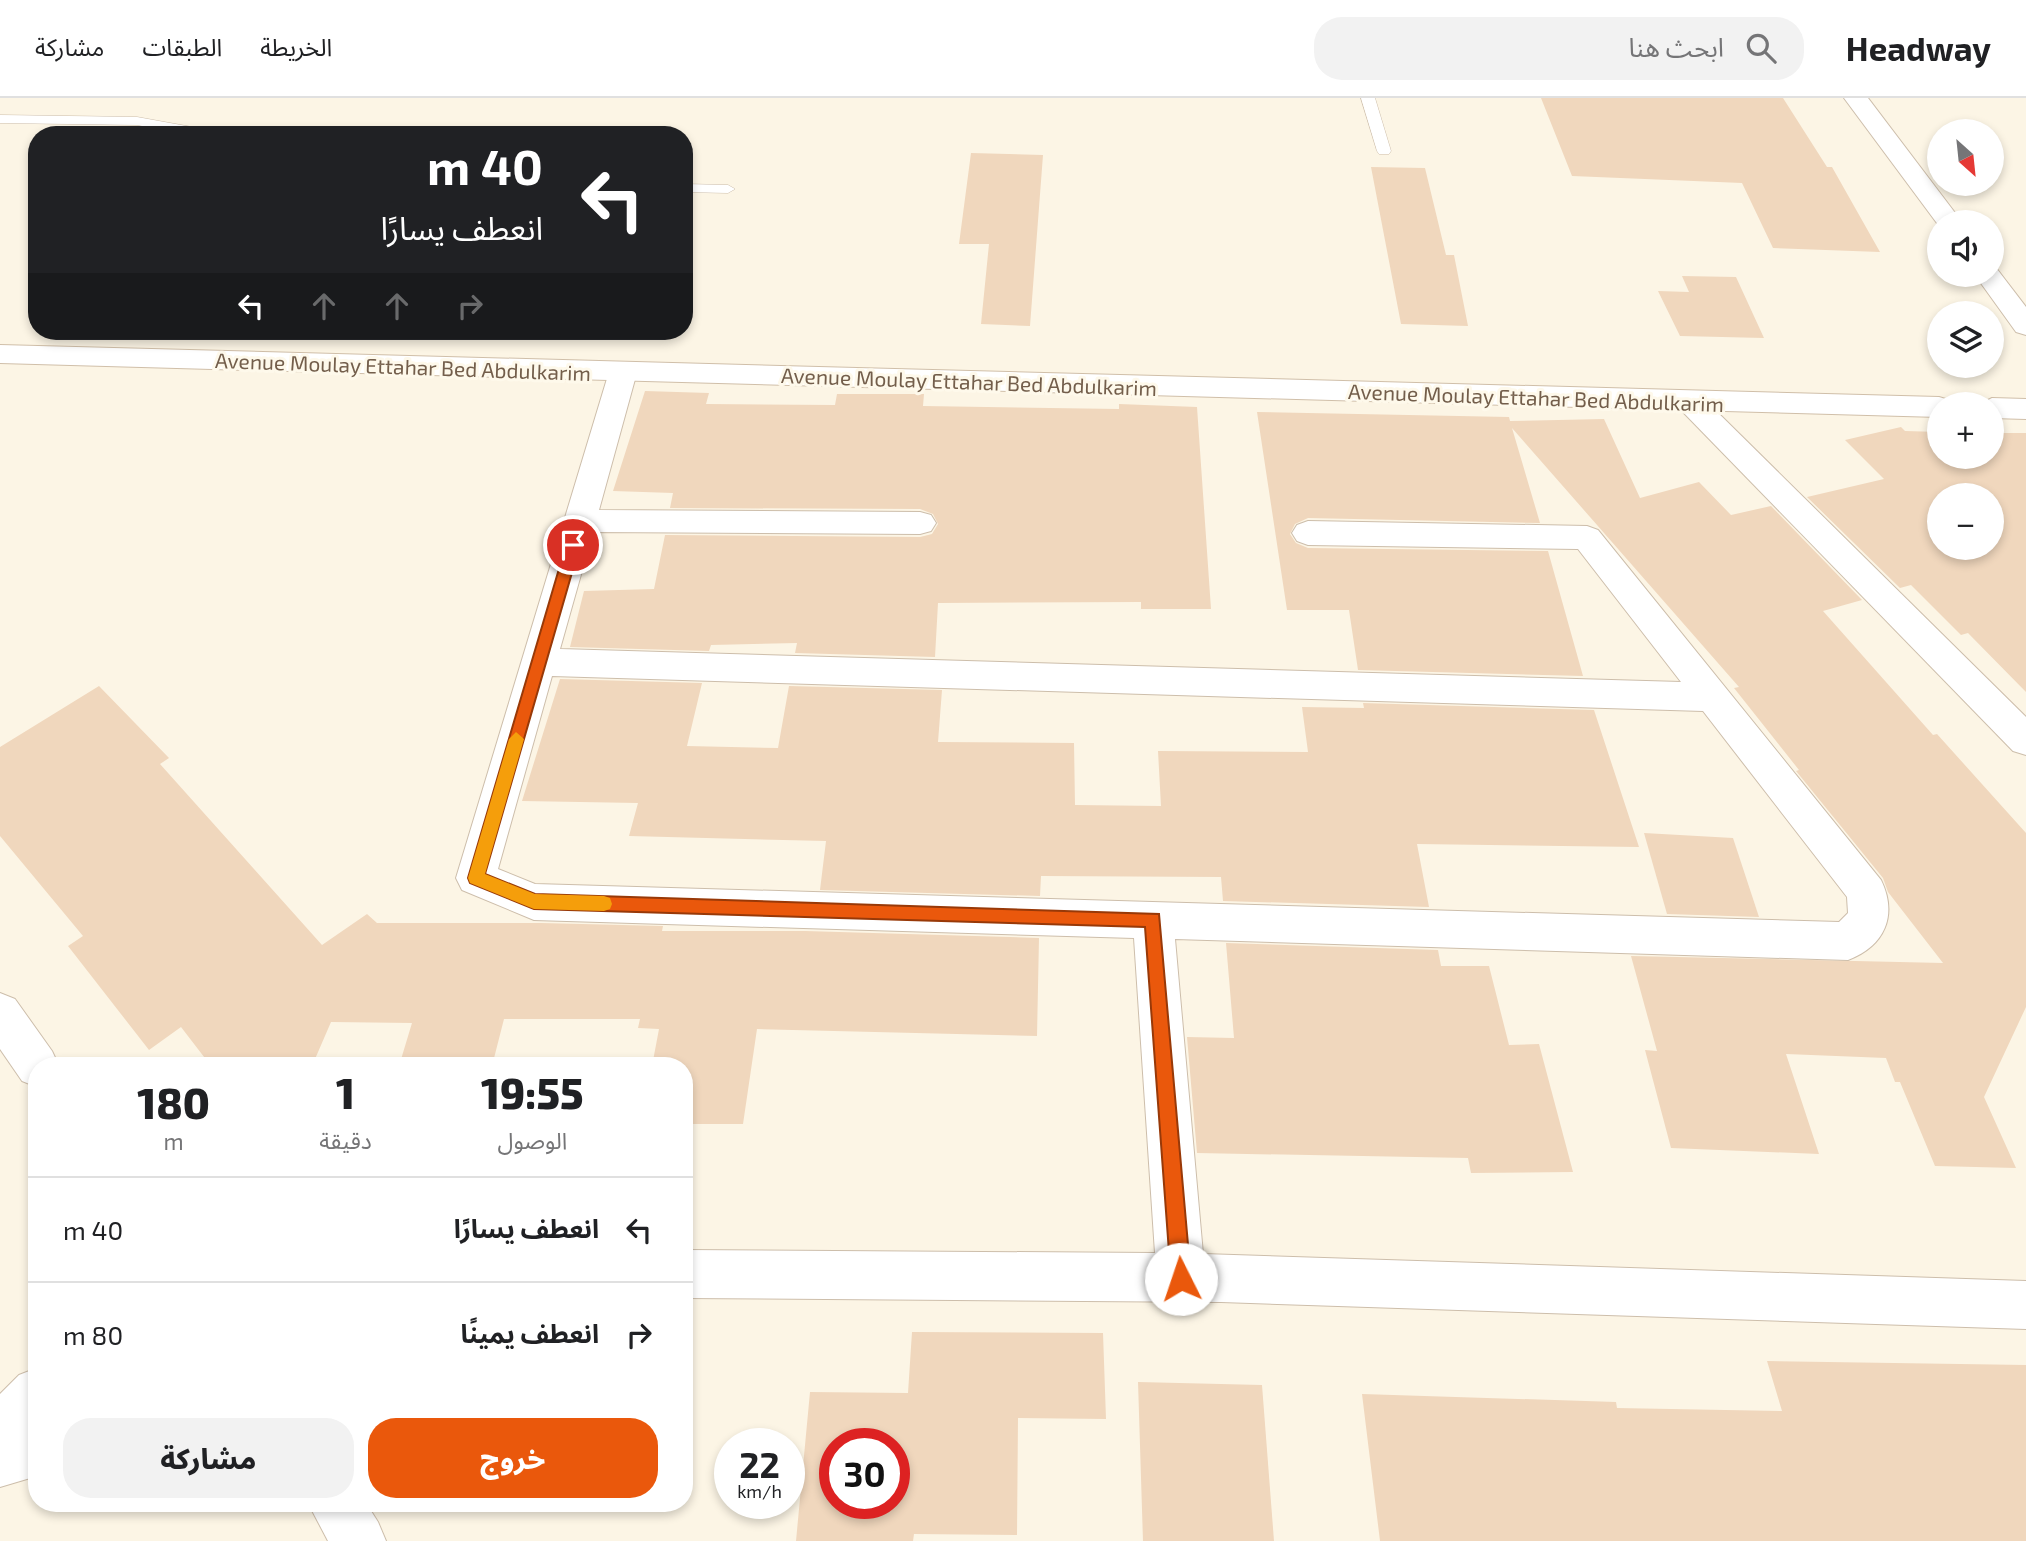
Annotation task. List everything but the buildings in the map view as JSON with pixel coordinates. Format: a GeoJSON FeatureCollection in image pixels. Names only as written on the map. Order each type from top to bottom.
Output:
{"type":"FeatureCollection","features":[{"type":"Feature","properties":{"kind":"street"},"geometry":{"type":"LineString","coordinates":[[1856,98],[1940,210]]}},
{"type":"Feature","properties":{"kind":"street"},"geometry":{"type":"LineString","coordinates":[[1997,287],[2026,326]]}},
{"type":"Feature","properties":{"kind":"street","name":"Avenue Moulay Ettahar Bed Abdulkarim"},"geometry":{"type":"LineString","coordinates":[[0,354],[1927,407]]}},
{"type":"Feature","properties":{"kind":"street"},"geometry":{"type":"LineString","coordinates":[[623,372],[476,878],[534,901],[1848,941],[1869,919],[1867,892],[1587,538],[1308,533]]}},
{"type":"Feature","properties":{"kind":"street"},"geometry":{"type":"LineString","coordinates":[[1689,401],[2026,740]]}},
{"type":"Feature","properties":{"kind":"street"},"geometry":{"type":"LineString","coordinates":[[2004,408],[2026,409]]}},
{"type":"Feature","properties":{"kind":"street"},"geometry":{"type":"LineString","coordinates":[[580,521],[920,523]]}},
{"type":"Feature","properties":{"kind":"street"},"geometry":{"type":"LineString","coordinates":[[538,662],[1713,697]]}},
{"type":"Feature","properties":{"kind":"street"},"geometry":{"type":"LineString","coordinates":[[1153,920],[1181,1279]]}},
{"type":"Feature","properties":{"kind":"street"},"geometry":{"type":"LineString","coordinates":[[0,1013],[31,1057]]}},
{"type":"Feature","properties":{"kind":"street"},"geometry":{"type":"LineString","coordinates":[[693,1274],[1181,1279],[2026,1306]]}},
{"type":"Feature","properties":{"kind":"street"},"geometry":{"type":"LineString","coordinates":[[0,1430],[28,1402]]}},
{"type":"Feature","properties":{"kind":"street"},"geometry":{"type":"LineString","coordinates":[[0,1461],[28,1453]]}},
{"type":"Feature","properties":{"kind":"street"},"geometry":{"type":"LineString","coordinates":[[340,1512],[359,1541]]}},
{"type":"Feature","properties":{"kind":"lane"},"geometry":{"type":"LineString","coordinates":[[1368,98],[1384,151]]}},
{"type":"Feature","properties":{"kind":"lane"},"geometry":{"type":"LineString","coordinates":[[0,119],[137,121],[165,126]]}},
{"type":"Feature","properties":{"kind":"lane"},"geometry":{"type":"LineString","coordinates":[[693,188],[728,189]]}},
{"type":"Feature","properties":{"kind":"slow traffic"},"geometry":{"type":"LineString","coordinates":[[516,739],[476,878],[534,901],[604,904]]}},
{"type":"Feature","properties":{"kind":"route"},"geometry":{"type":"LineString","coordinates":[[573,545],[476,878],[534,901],[1153,920],[1181,1279]]}}]}
